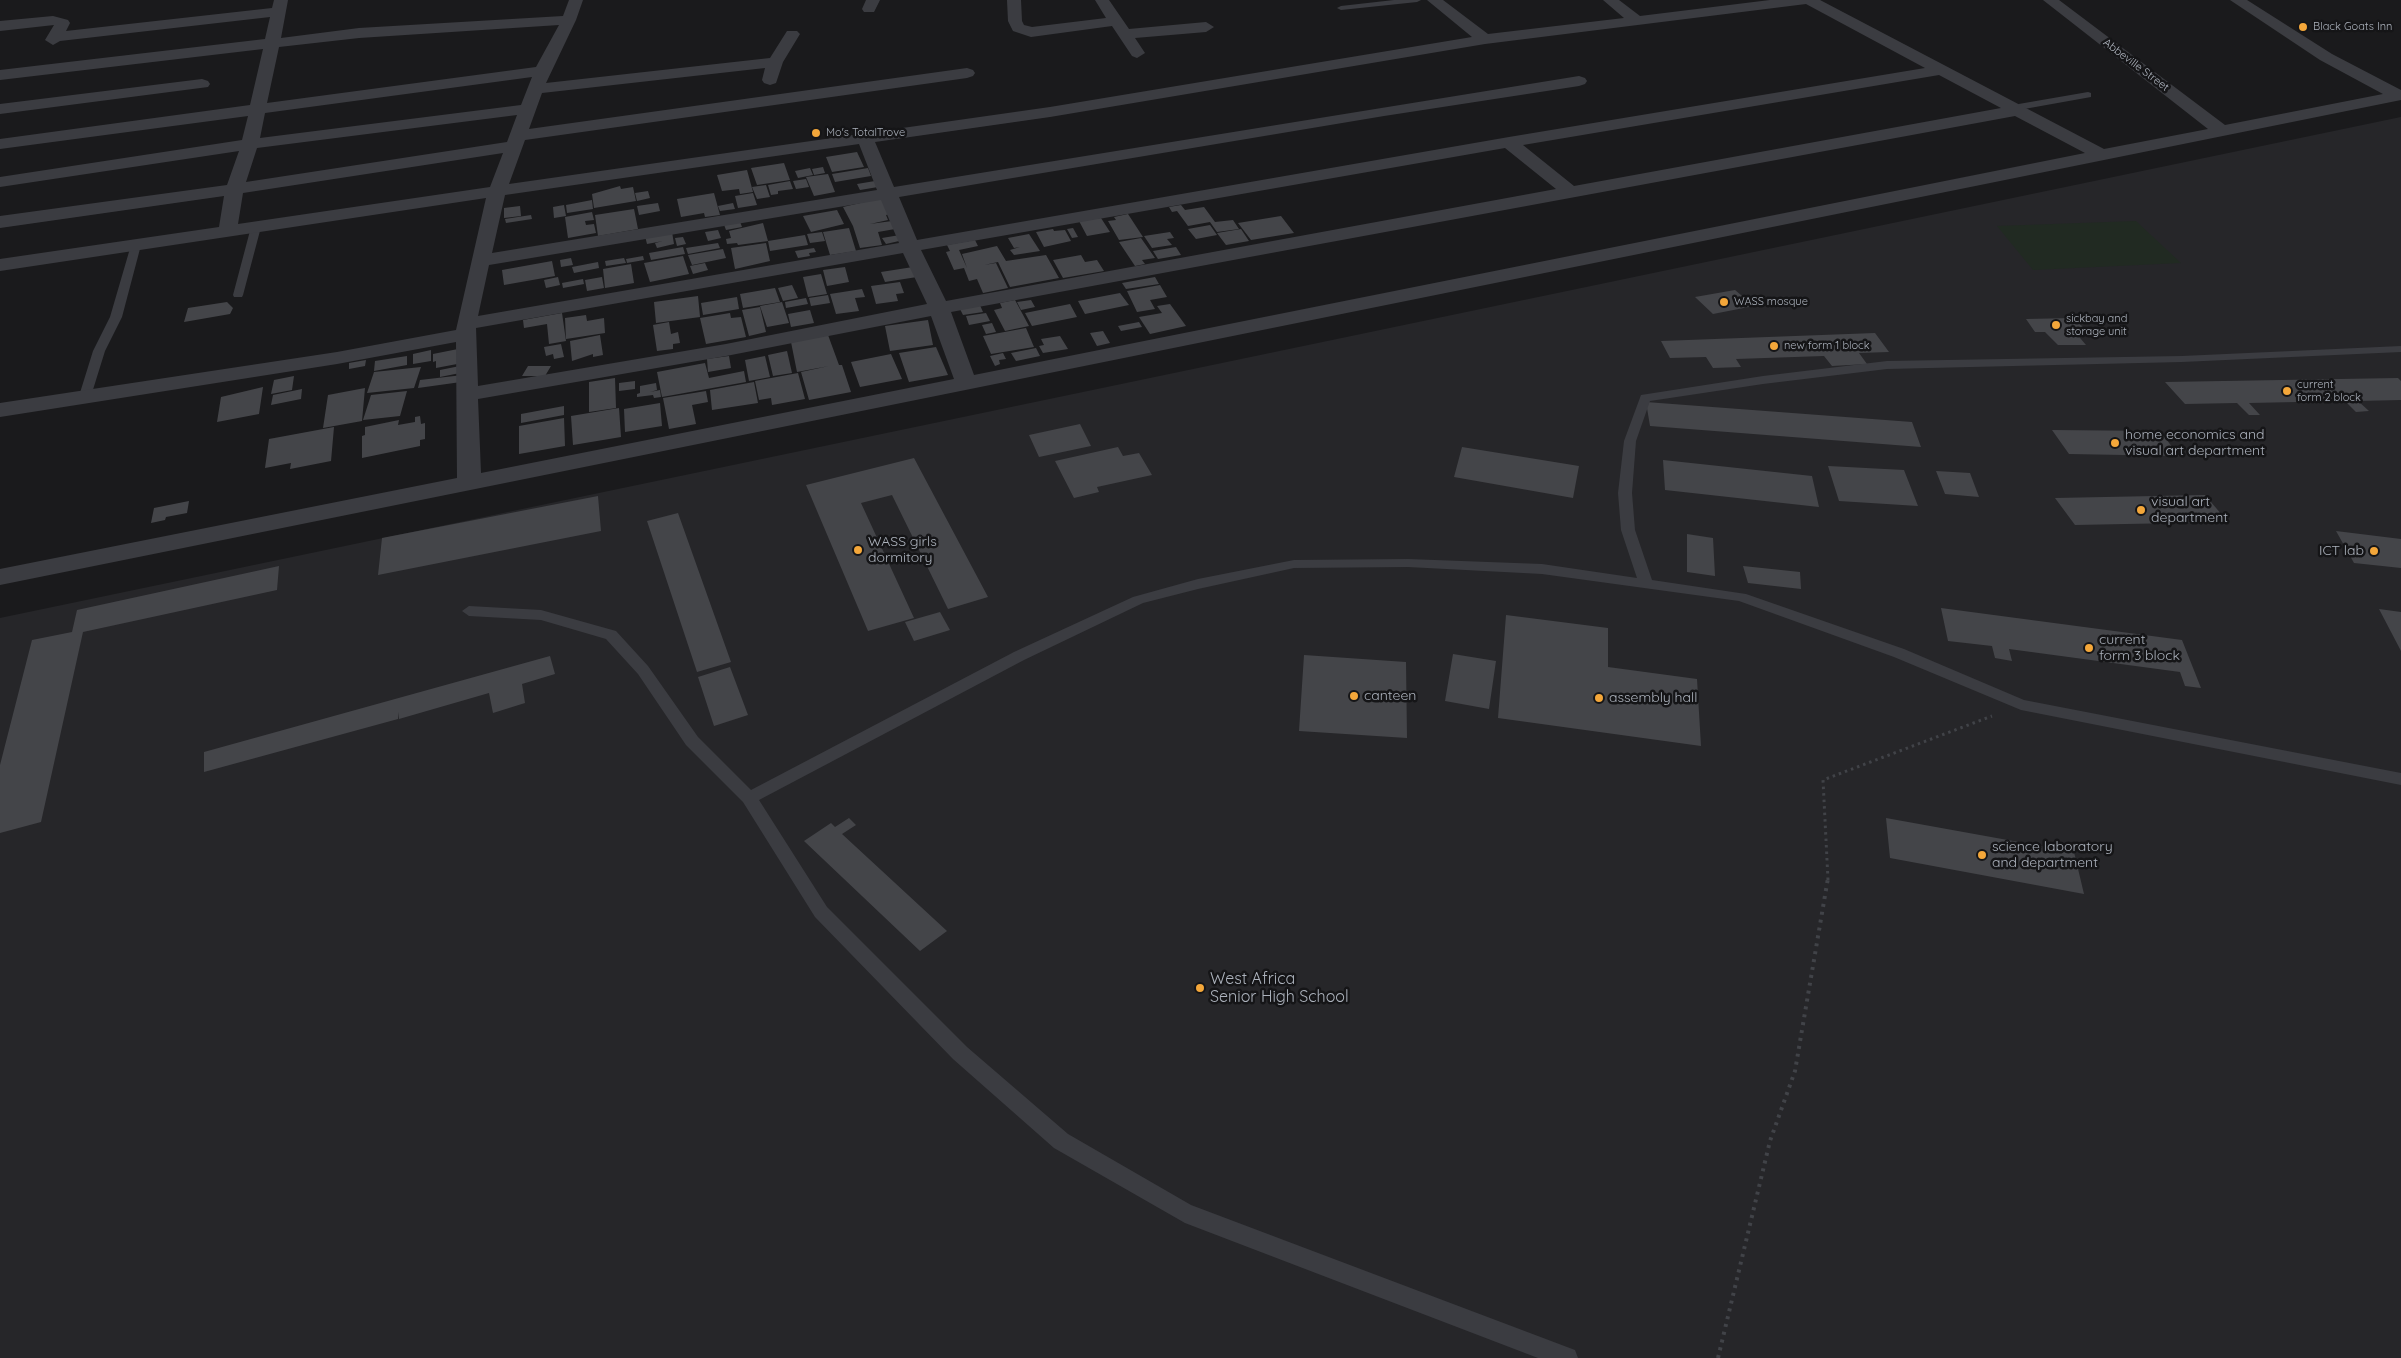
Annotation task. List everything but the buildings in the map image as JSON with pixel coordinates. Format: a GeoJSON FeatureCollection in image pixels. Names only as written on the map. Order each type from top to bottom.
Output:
{"type":"FeatureCollection","features":[{"type":"Feature","properties":{"kind":"street"},"geometry":{"type":"LineString","coordinates":[[468,483],[466,329],[481,261],[497,191],[542,71],[569,20],[576,0]]}},
{"type":"Feature","properties":{"kind":"street"},"geometry":{"type":"LineString","coordinates":[[1014,0],[1015,21],[1018,28],[1031,32],[1116,22]]}},
{"type":"Feature","properties":{"kind":"street"},"geometry":{"type":"LineString","coordinates":[[1102,0],[1137,53]]}},
{"type":"Feature","properties":{"kind":"street"},"geometry":{"type":"LineString","coordinates":[[1434,0],[1485,39]]}},
{"type":"Feature","properties":{"kind":"street"},"geometry":{"type":"LineString","coordinates":[[1610,0],[1636,20]]}},
{"type":"Feature","properties":{"kind":"street"},"geometry":{"type":"LineString","coordinates":[[0,265],[497,191],[1050,112],[1485,39],[1807,0],[2102,155]]}},
{"type":"Feature","properties":{"kind":"street","name":"Abbeville Street"},"geometry":{"type":"LineString","coordinates":[[2050,0],[2222,130]]}},
{"type":"Feature","properties":{"kind":"street"},"geometry":{"type":"LineString","coordinates":[[2237,0],[2326,56],[2399,95]]}},
{"type":"Feature","properties":{"kind":"street"},"geometry":{"type":"LineString","coordinates":[[55,37],[280,6],[250,144],[234,189],[228,231]]}},
{"type":"Feature","properties":{"kind":"street"},"geometry":{"type":"LineString","coordinates":[[0,26],[53,20],[63,23],[25,88],[6,113]]}},
{"type":"Feature","properties":{"kind":"street"},"geometry":{"type":"LineString","coordinates":[[0,75],[272,42],[441,27],[569,20]]}},
{"type":"Feature","properties":{"kind":"street"},"geometry":{"type":"LineString","coordinates":[[1126,34],[1206,27]]}},
{"type":"Feature","properties":{"kind":"street"},"geometry":{"type":"LineString","coordinates":[[764,103],[776,62],[792,34]]}},
{"type":"Feature","properties":{"kind":"street"},"geometry":{"type":"LineString","coordinates":[[536,89],[776,62]]}},
{"type":"Feature","properties":{"kind":"street"},"geometry":{"type":"LineString","coordinates":[[0,410],[337,358],[466,329],[910,247],[1509,142],[1941,70]]}},
{"type":"Feature","properties":{"kind":"street"},"geometry":{"type":"LineString","coordinates":[[0,144],[542,71]]}},
{"type":"Feature","properties":{"kind":"street"},"geometry":{"type":"LineString","coordinates":[[0,222],[234,189],[516,141],[967,73]]}},
{"type":"Feature","properties":{"kind":"street"},"geometry":{"type":"LineString","coordinates":[[481,261],[1384,110],[1580,81]]}},
{"type":"Feature","properties":{"kind":"street"},"geometry":{"type":"LineString","coordinates":[[6,113],[202,84]]}},
{"type":"Feature","properties":{"kind":"street"},"geometry":{"type":"LineString","coordinates":[[0,577],[2399,95]]}},
{"type":"Feature","properties":{"kind":"street"},"geometry":{"type":"LineString","coordinates":[[0,182],[250,144],[528,109]]}},
{"type":"Feature","properties":{"kind":"street"},"geometry":{"type":"LineString","coordinates":[[467,394],[726,350],[939,308],[1571,194],[2015,109]]}},
{"type":"Feature","properties":{"kind":"street"},"geometry":{"type":"LineString","coordinates":[[865,138],[910,247],[939,308],[966,383]]}},
{"type":"Feature","properties":{"kind":"street"},"geometry":{"type":"LineString","coordinates":[[1509,142],[1571,194]]}},
{"type":"Feature","properties":{"kind":"lane"},"geometry":{"type":"LineString","coordinates":[[1341,8],[1417,0]]}},
{"type":"Feature","properties":{"kind":"lane"},"geometry":{"type":"LineString","coordinates":[[2015,109],[2088,95]]}},
{"type":"Feature","properties":{"kind":"lane"},"geometry":{"type":"LineString","coordinates":[[238,295],[256,227]]}},
{"type":"Feature","properties":{"kind":"lane"},"geometry":{"type":"LineString","coordinates":[[85,396],[99,351],[116,317],[136,245]]}},
{"type":"Feature","properties":{"kind":"lane"},"geometry":{"type":"LineString","coordinates":[[1646,584],[1628,530],[1625,493],[1630,441],[1645,398],[1763,380],[1887,365],[2182,359],[2401,349]]}},
{"type":"Feature","properties":{"kind":"lane"},"geometry":{"type":"LineString","coordinates":[[749,798],[909,712],[1097,617],[1138,600],[1198,584],[1294,564],[1408,563],[1542,569],[1741,597],[1899,653],[2021,705],[2401,778]]}},
{"type":"Feature","properties":{"kind":"lane"},"geometry":{"type":"LineString","coordinates":[[469,611],[541,615],[611,635],[643,670],[692,741],[749,798],[821,912],[960,1053],[1060,1141],[1185,1213],[1567,1358]]}},
{"type":"Feature","properties":{"kind":"path"},"geometry":{"type":"LineString","coordinates":[[1718,1358],[1770,1141],[1795,1072],[1828,886],[1824,780],[2021,705]]}},
{"type":"Feature","properties":{"kind":"shaded area","name":"West Africa Senior High School"},"geometry":{"type":"Polygon","coordinates":[[[2401,117],[2401,1358],[0,1358],[0,618],[2401,117]]]}},
{"type":"Feature","properties":{"kind":"shaded area"},"geometry":{"type":"Polygon","coordinates":[[[2136,221],[2181,263],[2033,270],[1997,226],[2136,221]]]}},
{"type":"Feature","properties":{"kind":"place","name":"Black Goats Inn"},"geometry":{"type":"Point","coordinates":[2303,27]}},
{"type":"Feature","properties":{"kind":"place","name":"Mo's TotalTrove"},"geometry":{"type":"Point","coordinates":[816,133]}},
{"type":"Feature","properties":{"kind":"place","name":"WASS mosque"},"geometry":{"type":"Point","coordinates":[1724,302]}},
{"type":"Feature","properties":{"kind":"place","name":"sickbay and storage unit"},"geometry":{"type":"Point","coordinates":[2056,325]}},
{"type":"Feature","properties":{"kind":"place","name":"new form 1 block"},"geometry":{"type":"Point","coordinates":[1774,346]}},
{"type":"Feature","properties":{"kind":"place","name":"current form 2 block"},"geometry":{"type":"Point","coordinates":[2287,391]}},
{"type":"Feature","properties":{"kind":"place","name":"home economics and visual art department"},"geometry":{"type":"Point","coordinates":[2115,443]}},
{"type":"Feature","properties":{"kind":"place","name":"visual art department"},"geometry":{"type":"Point","coordinates":[2141,510]}},
{"type":"Feature","properties":{"kind":"place","name":"WASS girls dormitory"},"geometry":{"type":"Point","coordinates":[858,550]}},
{"type":"Feature","properties":{"kind":"place","name":"ICT lab"},"geometry":{"type":"Point","coordinates":[2374,551]}},
{"type":"Feature","properties":{"kind":"place","name":"current form 3 block"},"geometry":{"type":"Point","coordinates":[2089,648]}},
{"type":"Feature","properties":{"kind":"place","name":"canteen"},"geometry":{"type":"Point","coordinates":[1354,696]}},
{"type":"Feature","properties":{"kind":"place","name":"assembly hall"},"geometry":{"type":"Point","coordinates":[1599,698]}},
{"type":"Feature","properties":{"kind":"place","name":"science laboratory and department"},"geometry":{"type":"Point","coordinates":[1982,855]}},
{"type":"Feature","properties":{"kind":"place","name":"West Africa Senior High School"},"geometry":{"type":"Point","coordinates":[1200,988]}}]}
